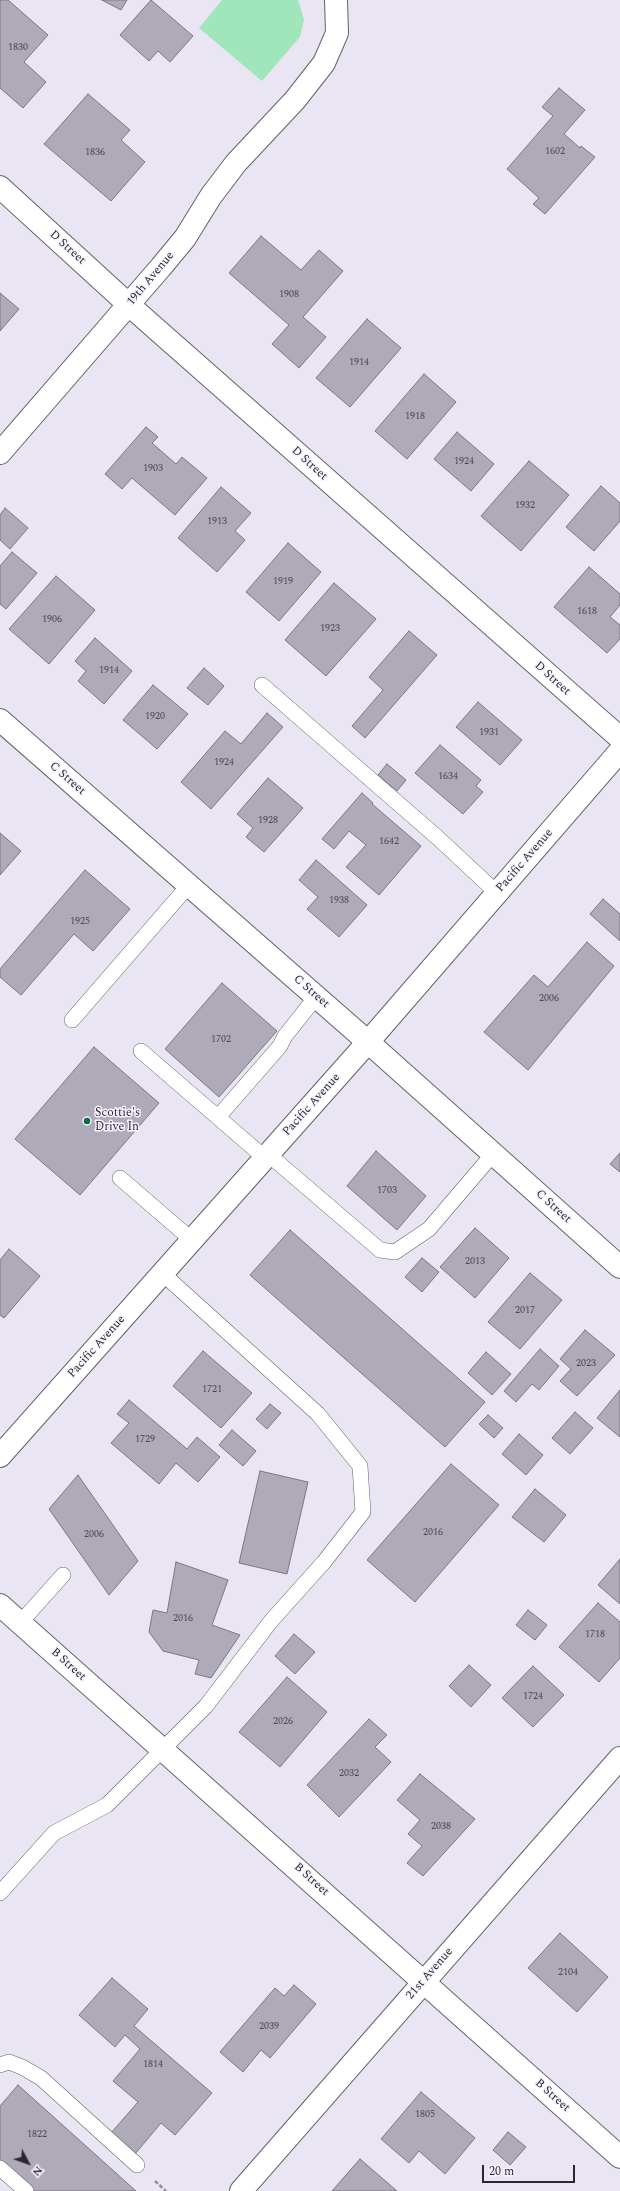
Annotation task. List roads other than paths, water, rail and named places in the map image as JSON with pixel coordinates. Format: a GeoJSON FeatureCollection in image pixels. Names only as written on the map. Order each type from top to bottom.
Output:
{"type":"FeatureCollection","features":[{"type":"Feature","properties":{"kind":"street","name":"19th Avenue"},"geometry":{"type":"LineString","coordinates":[[0,453],[129,305],[185,238],[211,196],[236,163],[295,100],[324,63],[334,39],[337,25],[336,0]]}},
{"type":"Feature","properties":{"kind":"street","name":"D Street"},"geometry":{"type":"LineString","coordinates":[[0,187],[129,305],[620,738]]}},
{"type":"Feature","properties":{"kind":"street","name":"C Street"},"geometry":{"type":"LineString","coordinates":[[0,720],[368,1042],[620,1267]]}},
{"type":"Feature","properties":{"kind":"street","name":"Pacific Avenue"},"geometry":{"type":"LineString","coordinates":[[0,1456],[368,1042],[620,751]]}},
{"type":"Feature","properties":{"kind":"street"},"geometry":{"type":"LineString","coordinates":[[0,1434],[29,1423]]}},
{"type":"Feature","properties":{"kind":"street","name":"B Street"},"geometry":{"type":"LineString","coordinates":[[0,1605],[620,2157]]}},
{"type":"Feature","properties":{"kind":"street","name":"21st Avenue"},"geometry":{"type":"LineString","coordinates":[[241,2191],[620,1758]]}},
{"type":"Feature","properties":{"kind":"lane"},"geometry":{"type":"LineString","coordinates":[[262,685],[438,838],[497,892]]}},
{"type":"Feature","properties":{"kind":"lane"},"geometry":{"type":"LineString","coordinates":[[72,1020],[188,885]]}},
{"type":"Feature","properties":{"kind":"lane"},"geometry":{"type":"LineString","coordinates":[[218,1117],[280,1046],[285,1036],[316,997]]}},
{"type":"Feature","properties":{"kind":"lane"},"geometry":{"type":"LineString","coordinates":[[141,1050],[218,1117],[380,1250],[395,1252],[429,1229],[493,1154]]}},
{"type":"Feature","properties":{"kind":"lane"},"geometry":{"type":"LineString","coordinates":[[120,1178],[192,1240]]}},
{"type":"Feature","properties":{"kind":"lane"},"geometry":{"type":"LineString","coordinates":[[0,1893],[54,1833],[107,1805],[164,1750],[206,1706],[271,1621],[324,1562],[363,1512],[360,1466],[318,1414],[162,1273]]}},
{"type":"Feature","properties":{"kind":"lane"},"geometry":{"type":"LineString","coordinates":[[20,1623],[63,1575]]}},
{"type":"Feature","properties":{"kind":"lane"},"geometry":{"type":"LineString","coordinates":[[0,2065],[10,2062],[41,2078],[137,2165]]}},
{"type":"Feature","properties":{"kind":"lane"},"geometry":{"type":"LineString","coordinates":[[0,2168],[26,2191]]}},
{"type":"Feature","properties":{"kind":"place","name":"Scottie's Drive In"},"geometry":{"type":"Point","coordinates":[87,1121]}}]}
